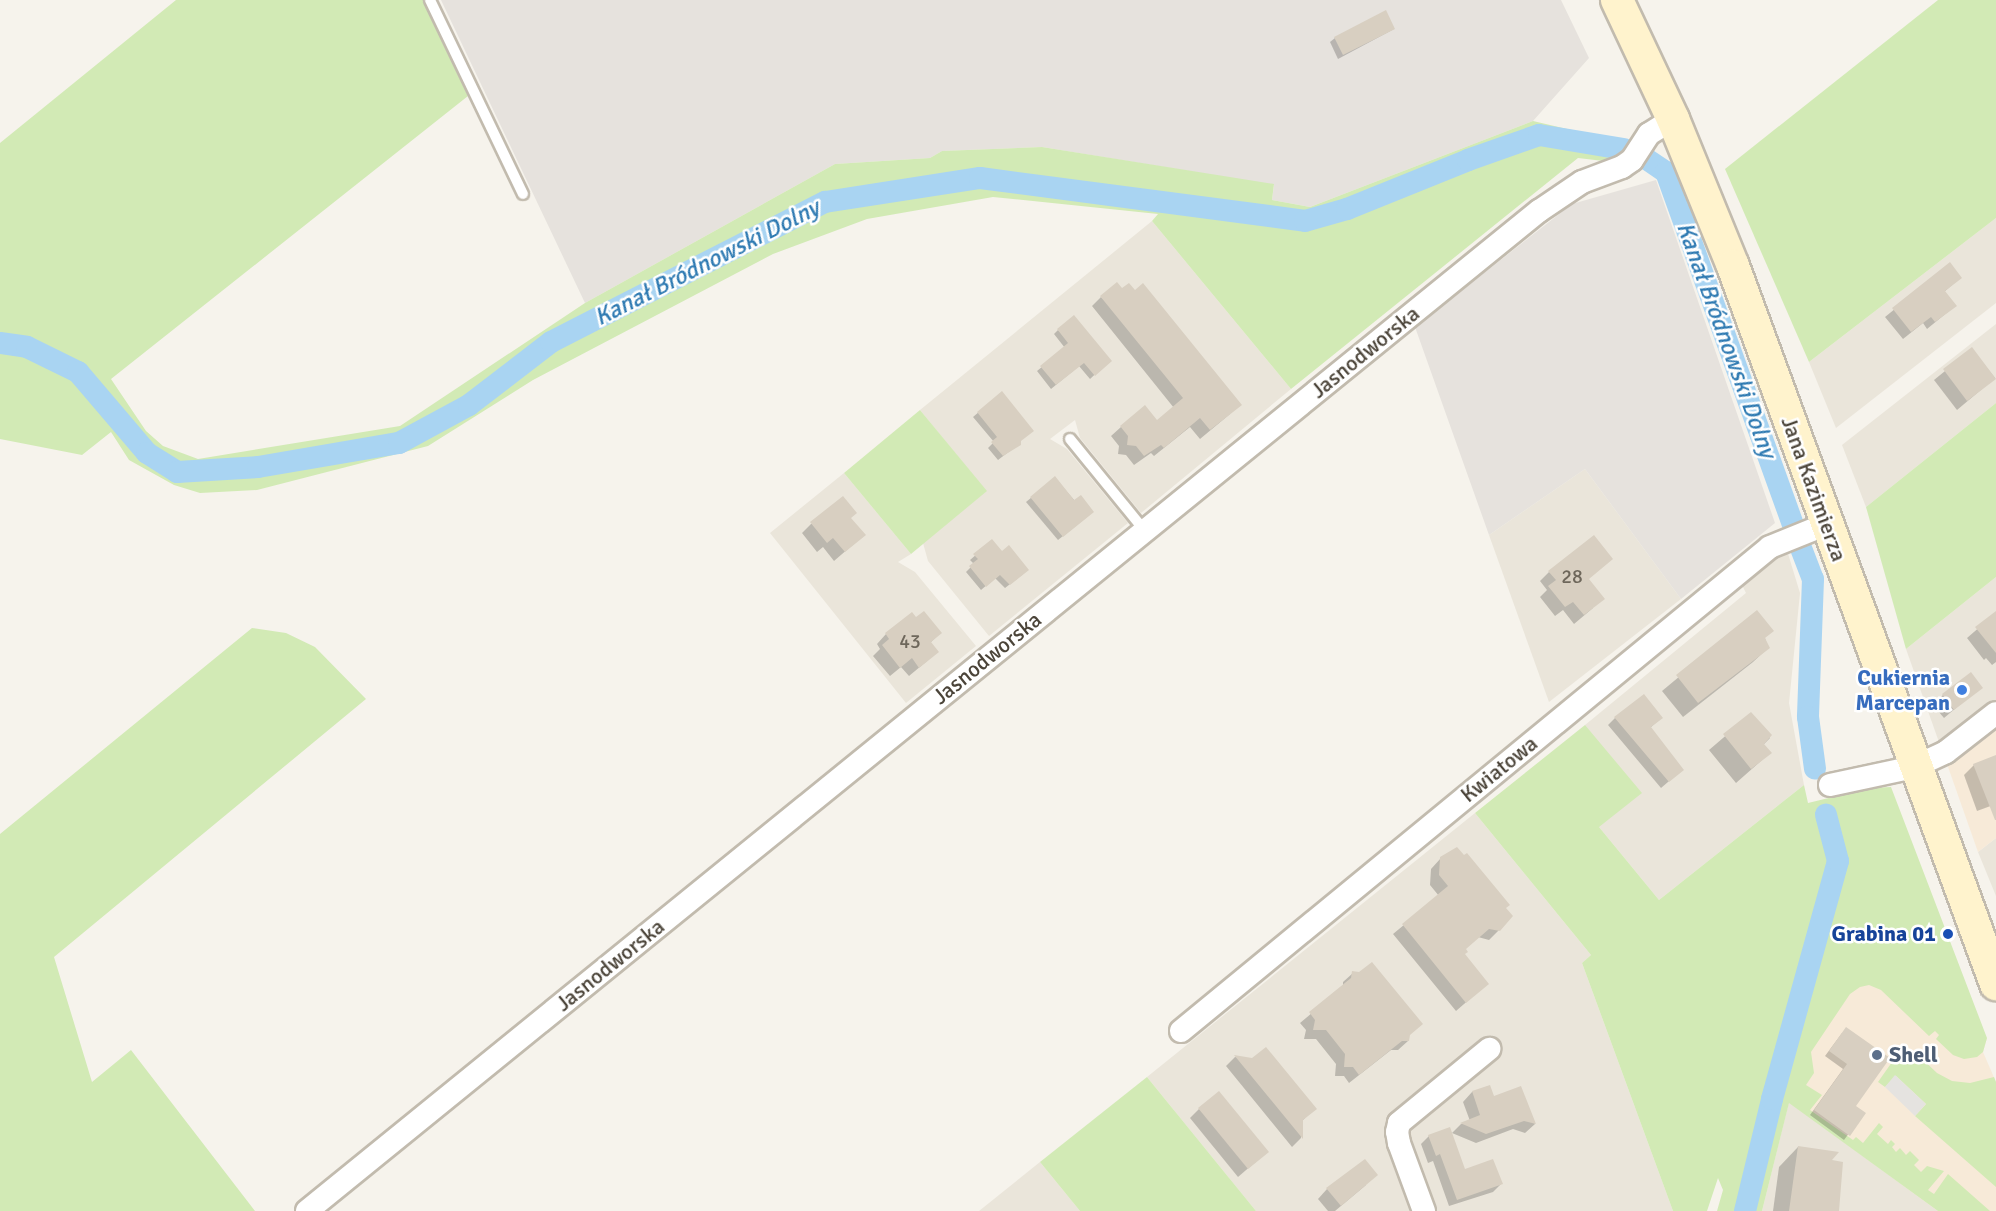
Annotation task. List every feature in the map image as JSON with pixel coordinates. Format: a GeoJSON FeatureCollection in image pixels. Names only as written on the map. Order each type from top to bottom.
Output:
{"type":"FeatureCollection","features":[{"type":"Feature","properties":{"kind":"main road","name":"Jana Kazimierza"},"geometry":{"type":"LineString","coordinates":[[1617,0],[1673,119],[1733,266],[1914,767],[1996,984]]}},
{"type":"Feature","properties":{"kind":"street","name":"Jasnodworska"},"geometry":{"type":"LineString","coordinates":[[307,1211],[1539,211],[1582,182],[1622,167],[1632,160],[1649,134],[1673,119]]}},
{"type":"Feature","properties":{"kind":"street","name":"Kwiatowa"},"geometry":{"type":"LineString","coordinates":[[1181,1031],[1770,547],[1827,524]]}},
{"type":"Feature","properties":{"kind":"street"},"geometry":{"type":"LineString","coordinates":[[1830,785],[1914,767],[1946,752],[1996,712]]}},
{"type":"Feature","properties":{"kind":"street"},"geometry":{"type":"LineString","coordinates":[[1424,1211],[1399,1143],[1396,1132],[1399,1123],[1489,1049]]}},
{"type":"Feature","properties":{"kind":"lane"},"geometry":{"type":"LineString","coordinates":[[430,0],[523,194]]}},
{"type":"Feature","properties":{"kind":"lane"},"geometry":{"type":"LineString","coordinates":[[1070,439],[1145,531]]}},
{"type":"Feature","properties":{"kind":"shaded area"},"geometry":{"type":"Polygon","coordinates":[[[441,0],[1561,0],[1589,58],[1533,121],[1310,207],[1272,200],[1274,185],[1042,147],[942,151],[930,158],[835,164],[585,303],[441,0]]]}},
{"type":"Feature","properties":{"kind":"shaded area"},"geometry":{"type":"Polygon","coordinates":[[[1656,180],[1775,523],[1681,599],[1585,469],[1489,535],[1415,327],[1572,204],[1656,180]]]}},
{"type":"Feature","properties":{"kind":"shaded area"},"geometry":{"type":"Polygon","coordinates":[[[1996,218],[1996,303],[1836,428],[1809,362],[1996,218]]]}},
{"type":"Feature","properties":{"kind":"shaded area"},"geometry":{"type":"Polygon","coordinates":[[[1152,221],[1291,389],[1141,513],[1080,438],[1075,420],[1050,439],[1067,449],[1128,523],[989,636],[928,561],[923,543],[986,491],[920,410],[1152,221]]]}},
{"type":"Feature","properties":{"kind":"shaded area"},"geometry":{"type":"Polygon","coordinates":[[[1996,324],[1996,403],[1866,507],[1842,445],[1996,324]]]}},
{"type":"Feature","properties":{"kind":"shaded area"},"geometry":{"type":"Polygon","coordinates":[[[1585,469],[1681,599],[1549,702],[1489,535],[1585,469]]]}},
{"type":"Feature","properties":{"kind":"shaded area"},"geometry":{"type":"Polygon","coordinates":[[[844,473],[911,554],[898,562],[915,572],[976,646],[906,703],[770,533],[844,473]]]}},
{"type":"Feature","properties":{"kind":"shaded area"},"geometry":{"type":"Polygon","coordinates":[[[1786,547],[1800,593],[1789,703],[1804,785],[1659,900],[1599,827],[1585,725],[1746,593],[1741,583],[1786,547]]]}},
{"type":"Feature","properties":{"kind":"shaded area"},"geometry":{"type":"Polygon","coordinates":[[[1996,577],[1996,700],[1940,745],[1906,649],[1996,577]]]}},
{"type":"Feature","properties":{"kind":"shaded area"},"geometry":{"type":"Polygon","coordinates":[[[1996,725],[1996,838],[1978,852],[1947,764],[1996,725]]]}},
{"type":"Feature","properties":{"kind":"shaded area"},"geometry":{"type":"Polygon","coordinates":[[[1475,813],[1591,955],[1582,963],[1673,1211],[1256,1211],[1147,1077],[1475,813]]]}},
{"type":"Feature","properties":{"kind":"shaded area"},"geometry":{"type":"Polygon","coordinates":[[[1996,838],[1996,896],[1978,852],[1996,838]]]}},
{"type":"Feature","properties":{"kind":"shaded area"},"geometry":{"type":"Polygon","coordinates":[[[1834,933],[1987,1038],[1983,1052],[1996,1082],[1996,1211],[1938,1211],[1789,1102],[1834,933]]]}},
{"type":"Feature","properties":{"kind":"shaded area"},"geometry":{"type":"Polygon","coordinates":[[[1895,1075],[1926,1104],[1915,1116],[1885,1087],[1895,1075]]]}},
{"type":"Feature","properties":{"kind":"shaded area"},"geometry":{"type":"Polygon","coordinates":[[[1789,1102],[1938,1211],[1762,1211],[1789,1102]]]}},
{"type":"Feature","properties":{"kind":"shaded area"},"geometry":{"type":"Polygon","coordinates":[[[1040,1162],[1080,1211],[979,1211],[1040,1162]]]}},
{"type":"Feature","properties":{"kind":"green space"},"geometry":{"type":"Polygon","coordinates":[[[176,0],[423,0],[468,96],[111,379],[146,431],[163,446],[198,459],[400,426],[585,303],[835,164],[930,158],[942,151],[1042,147],[1274,184],[1272,200],[1310,207],[1533,121],[1631,144],[1621,159],[1612,162],[1578,158],[1291,389],[1152,221],[1158,214],[993,197],[867,219],[773,254],[533,380],[428,446],[257,490],[200,493],[174,485],[129,460],[111,432],[82,455],[0,439],[0,143],[176,0]]]}},
{"type":"Feature","properties":{"kind":"green space"},"geometry":{"type":"Polygon","coordinates":[[[1938,0],[1996,0],[1996,218],[1809,362],[1725,169],[1938,0]]]}},
{"type":"Feature","properties":{"kind":"green space"},"geometry":{"type":"Polygon","coordinates":[[[1996,403],[1996,577],[1906,649],[1866,507],[1996,403]]]}},
{"type":"Feature","properties":{"kind":"green space"},"geometry":{"type":"Polygon","coordinates":[[[920,410],[987,491],[911,554],[844,473],[920,410]]]}},
{"type":"Feature","properties":{"kind":"green space"},"geometry":{"type":"Polygon","coordinates":[[[252,628],[286,633],[315,647],[366,699],[54,957],[92,1082],[131,1050],[255,1211],[0,1211],[0,834],[252,628]]]}},
{"type":"Feature","properties":{"kind":"green space"},"geometry":{"type":"Polygon","coordinates":[[[1585,725],[1642,793],[1599,827],[1659,900],[1804,785],[1808,803],[1870,788],[1891,787],[1987,1038],[1983,1052],[1977,1057],[1964,1059],[1953,1055],[1936,1039],[1939,1035],[1935,1031],[1929,1036],[1881,990],[1869,985],[1860,987],[1850,994],[1811,1052],[1814,1073],[1806,1085],[1822,1095],[1810,1110],[1853,1140],[1856,1137],[1863,1143],[1879,1123],[1883,1127],[1877,1134],[1888,1144],[1891,1140],[1895,1144],[1892,1147],[1896,1152],[1900,1148],[1906,1155],[1910,1151],[1919,1160],[1914,1165],[1921,1172],[1927,1166],[1944,1171],[1928,1190],[1934,1194],[1948,1174],[1990,1211],[1938,1211],[1789,1103],[1762,1211],[1717,1211],[1723,1190],[1718,1178],[1707,1211],[1673,1211],[1582,963],[1591,955],[1475,813],[1585,725]]]}},
{"type":"Feature","properties":{"kind":"green space"},"geometry":{"type":"Polygon","coordinates":[[[1909,1051],[1915,1052],[1937,1073],[1952,1081],[1970,1083],[1994,1077],[1996,1082],[1996,1187],[1915,1116],[1926,1104],[1896,1076],[1885,1087],[1878,1082],[1897,1055],[1909,1051]]]}},
{"type":"Feature","properties":{"kind":"green space"},"geometry":{"type":"Polygon","coordinates":[[[1147,1077],[1256,1211],[1080,1211],[1040,1162],[1147,1077]]]}},
{"type":"Feature","properties":{"kind":"building"},"geometry":{"type":"Polygon","coordinates":[[[1386,10],[1395,29],[1343,55],[1334,37],[1386,10]]]}},
{"type":"Feature","properties":{"kind":"building"},"geometry":{"type":"Polygon","coordinates":[[[1950,262],[1962,278],[1945,291],[1957,306],[1935,322],[1931,317],[1911,332],[1892,308],[1950,262]]]}},
{"type":"Feature","properties":{"kind":"building"},"geometry":{"type":"Polygon","coordinates":[[[1117,282],[1122,288],[1129,283],[1135,290],[1143,283],[1242,405],[1210,430],[1200,418],[1164,448],[1161,445],[1144,456],[1136,446],[1127,445],[1128,436],[1120,426],[1145,405],[1157,420],[1183,398],[1100,296],[1117,282]]]}},
{"type":"Feature","properties":{"kind":"building"},"geometry":{"type":"Polygon","coordinates":[[[1074,315],[1112,361],[1095,376],[1084,363],[1056,385],[1040,366],[1068,343],[1057,329],[1074,315]]]}},
{"type":"Feature","properties":{"kind":"building"},"geometry":{"type":"Polygon","coordinates":[[[1972,347],[1996,379],[1967,401],[1943,369],[1972,347]]]}},
{"type":"Feature","properties":{"kind":"building"},"geometry":{"type":"Polygon","coordinates":[[[1002,391],[1034,431],[1021,441],[1021,445],[1003,456],[991,442],[997,437],[977,412],[1002,391]]]}},
{"type":"Feature","properties":{"kind":"building"},"geometry":{"type":"Polygon","coordinates":[[[1055,476],[1074,500],[1081,495],[1094,512],[1063,537],[1030,497],[1055,476]]]}},
{"type":"Feature","properties":{"kind":"building"},"geometry":{"type":"Polygon","coordinates":[[[843,496],[857,513],[851,518],[866,535],[845,552],[833,538],[827,543],[810,522],[843,496]]]}},
{"type":"Feature","properties":{"kind":"building"},"geometry":{"type":"Polygon","coordinates":[[[1594,535],[1613,559],[1589,579],[1605,599],[1584,615],[1573,602],[1565,607],[1548,586],[1556,580],[1548,571],[1594,535]]]}},
{"type":"Feature","properties":{"kind":"building"},"geometry":{"type":"Polygon","coordinates":[[[992,539],[1002,551],[1009,545],[1029,570],[1010,585],[1000,575],[986,587],[969,566],[978,559],[973,554],[992,539]]]}},
{"type":"Feature","properties":{"kind":"building"},"geometry":{"type":"Polygon","coordinates":[[[1757,610],[1774,631],[1765,638],[1770,648],[1698,703],[1676,675],[1757,610]]]}},
{"type":"Feature","properties":{"kind":"building"},"geometry":{"type":"Polygon","coordinates":[[[924,611],[942,633],[931,642],[939,652],[919,668],[912,658],[900,668],[882,645],[889,639],[885,633],[912,612],[916,617],[924,611]]]}},
{"type":"Feature","properties":{"kind":"building"},"geometry":{"type":"Polygon","coordinates":[[[1996,611],[1996,653],[1975,627],[1996,611]]]}},
{"type":"Feature","properties":{"kind":"building"},"geometry":{"type":"Polygon","coordinates":[[[1971,672],[1983,688],[1954,710],[1942,694],[1971,672]]]}},
{"type":"Feature","properties":{"kind":"building"},"geometry":{"type":"Polygon","coordinates":[[[1644,694],[1663,718],[1651,727],[1684,770],[1669,782],[1614,717],[1644,694]]]}},
{"type":"Feature","properties":{"kind":"building"},"geometry":{"type":"Polygon","coordinates":[[[1751,712],[1772,735],[1764,744],[1772,753],[1751,769],[1723,734],[1751,712]]]}},
{"type":"Feature","properties":{"kind":"building"},"geometry":{"type":"Polygon","coordinates":[[[1996,755],[1996,820],[1995,820],[1973,764],[1996,755]]]}},
{"type":"Feature","properties":{"kind":"building"},"geometry":{"type":"Polygon","coordinates":[[[1457,847],[1464,855],[1467,853],[1510,905],[1506,908],[1513,916],[1500,931],[1489,929],[1466,949],[1468,952],[1465,954],[1489,984],[1466,1003],[1402,924],[1448,886],[1439,875],[1440,857],[1457,847]]]}},
{"type":"Feature","properties":{"kind":"building"},"geometry":{"type":"Polygon","coordinates":[[[1372,962],[1423,1024],[1410,1035],[1409,1041],[1402,1041],[1359,1075],[1353,1067],[1344,1067],[1345,1054],[1326,1030],[1313,1030],[1315,1020],[1309,1012],[1351,978],[1352,971],[1359,972],[1372,962]]]}},
{"type":"Feature","properties":{"kind":"building"},"geometry":{"type":"Polygon","coordinates":[[[1846,1027],[1890,1058],[1856,1106],[1866,1113],[1850,1136],[1814,1110],[1847,1064],[1829,1051],[1846,1027]]]}},
{"type":"Feature","properties":{"kind":"building"},"geometry":{"type":"Polygon","coordinates":[[[1266,1047],[1317,1109],[1303,1120],[1303,1139],[1234,1055],[1252,1058],[1266,1047]]]}},
{"type":"Feature","properties":{"kind":"building"},"geometry":{"type":"Polygon","coordinates":[[[1490,1085],[1494,1096],[1521,1086],[1536,1124],[1524,1121],[1486,1134],[1460,1123],[1480,1115],[1472,1091],[1490,1085]]]}},
{"type":"Feature","properties":{"kind":"building"},"geometry":{"type":"Polygon","coordinates":[[[1219,1091],[1269,1152],[1248,1169],[1198,1108],[1219,1091]]]}},
{"type":"Feature","properties":{"kind":"building"},"geometry":{"type":"Polygon","coordinates":[[[1450,1127],[1465,1169],[1493,1159],[1503,1184],[1457,1200],[1440,1154],[1436,1156],[1428,1135],[1450,1127]]]}},
{"type":"Feature","properties":{"kind":"building"},"geometry":{"type":"Polygon","coordinates":[[[1798,1146],[1839,1152],[1832,1160],[1843,1162],[1839,1211],[1789,1211],[1798,1146]]]}},
{"type":"Feature","properties":{"kind":"building"},"geometry":{"type":"Polygon","coordinates":[[[1365,1159],[1378,1175],[1341,1206],[1326,1188],[1365,1159]]]}},
{"type":"Feature","properties":{"kind":"waterway","name":"Kanał Bródnowski Dolny"},"geometry":{"type":"LineString","coordinates":[[0,343],[27,347],[78,372],[147,453],[177,472],[258,467],[399,443],[469,405],[551,342],[825,202],[980,178],[1305,221],[1347,209],[1468,160],[1539,135],[1624,149]]}},
{"type":"Feature","properties":{"kind":"waterway","name":"Kanał Bródnowski Dolny"},"geometry":{"type":"LineString","coordinates":[[1648,160],[1666,172],[1794,528]]}},
{"type":"Feature","properties":{"kind":"waterway","name":"Kanał Bródnowski Dolny"},"geometry":{"type":"LineString","coordinates":[[1799,543],[1813,579],[1808,717],[1815,769]]}},
{"type":"Feature","properties":{"kind":"waterway","name":"Kanał Bródnowski Dolny"},"geometry":{"type":"LineString","coordinates":[[1745,1211],[1772,1099],[1838,861],[1826,815]]}},
{"type":"Feature","properties":{"kind":"place","name":"Cukiernia Marcepan"},"geometry":{"type":"Point","coordinates":[1962,690]}},
{"type":"Feature","properties":{"kind":"place","name":"Grabina 01"},"geometry":{"type":"Point","coordinates":[1948,934]}},
{"type":"Feature","properties":{"kind":"place","name":"Shell"},"geometry":{"type":"Point","coordinates":[1877,1055]}}]}
